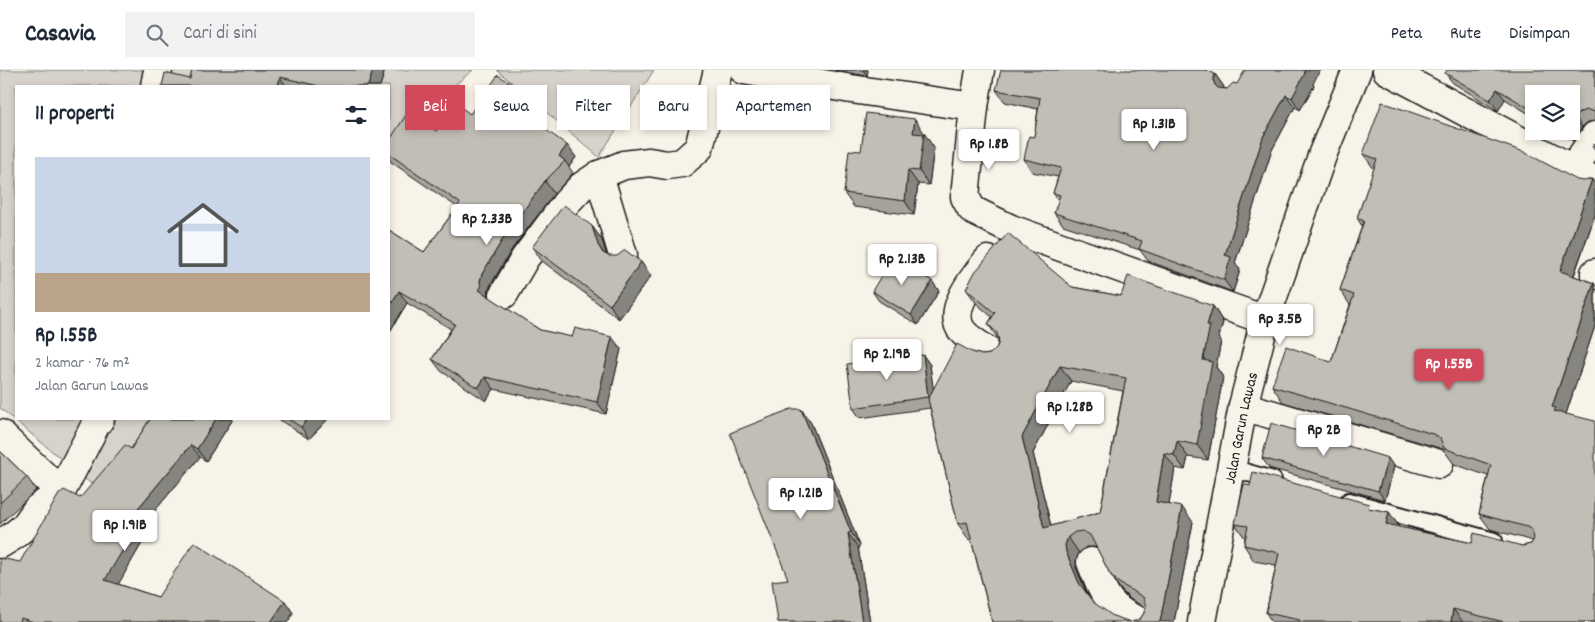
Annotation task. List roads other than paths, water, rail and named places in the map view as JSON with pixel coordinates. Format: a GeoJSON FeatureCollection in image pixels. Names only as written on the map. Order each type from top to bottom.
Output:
{"type":"FeatureCollection","features":[{"type":"Feature","properties":{"kind":"street"},"geometry":{"type":"LineString","coordinates":[[155,85],[158,70]]}},
{"type":"Feature","properties":{"kind":"street"},"geometry":{"type":"LineString","coordinates":[[504,294],[525,258],[556,216],[581,187],[598,175],[624,165],[649,162],[667,165],[682,162],[692,156],[699,148],[718,70]]}},
{"type":"Feature","properties":{"kind":"street"},"geometry":{"type":"LineString","coordinates":[[744,70],[974,108]]}},
{"type":"Feature","properties":{"kind":"street"},"geometry":{"type":"LineString","coordinates":[[980,70],[974,108],[965,197],[970,208],[1012,229],[1265,320]]}},
{"type":"Feature","properties":{"kind":"street","name":"Jalan Garun Lawas"},"geometry":{"type":"LineString","coordinates":[[1202,622],[1231,468],[1265,320],[1324,153],[1357,70]]}},
{"type":"Feature","properties":{"kind":"street"},"geometry":{"type":"LineString","coordinates":[[1387,70],[1584,175],[1595,136]]}},
{"type":"Feature","properties":{"kind":"street"},"geometry":{"type":"LineString","coordinates":[[598,175],[623,255]]}},
{"type":"Feature","properties":{"kind":"street"},"geometry":{"type":"LineString","coordinates":[[994,355],[962,331],[958,322],[958,306],[975,276],[1012,229]]}},
{"type":"Feature","properties":{"kind":"street"},"geometry":{"type":"LineString","coordinates":[[1244,406],[1439,464]]}},
{"type":"Feature","properties":{"kind":"street"},"geometry":{"type":"LineString","coordinates":[[0,544],[25,526],[37,509],[61,492],[99,420]]}},
{"type":"Feature","properties":{"kind":"street"},"geometry":{"type":"LineString","coordinates":[[0,434],[61,492]]}},
{"type":"Feature","properties":{"kind":"street"},"geometry":{"type":"LineString","coordinates":[[1091,562],[1102,589],[1111,603],[1118,611],[1141,622]]}},
{"type":"Feature","properties":{"kind":"lane"},"geometry":{"type":"LineString","coordinates":[[1231,468],[1288,484]]}},
{"type":"Feature","properties":{"kind":"lane"},"geometry":{"type":"LineString","coordinates":[[1335,497],[1506,544]]}}]}
